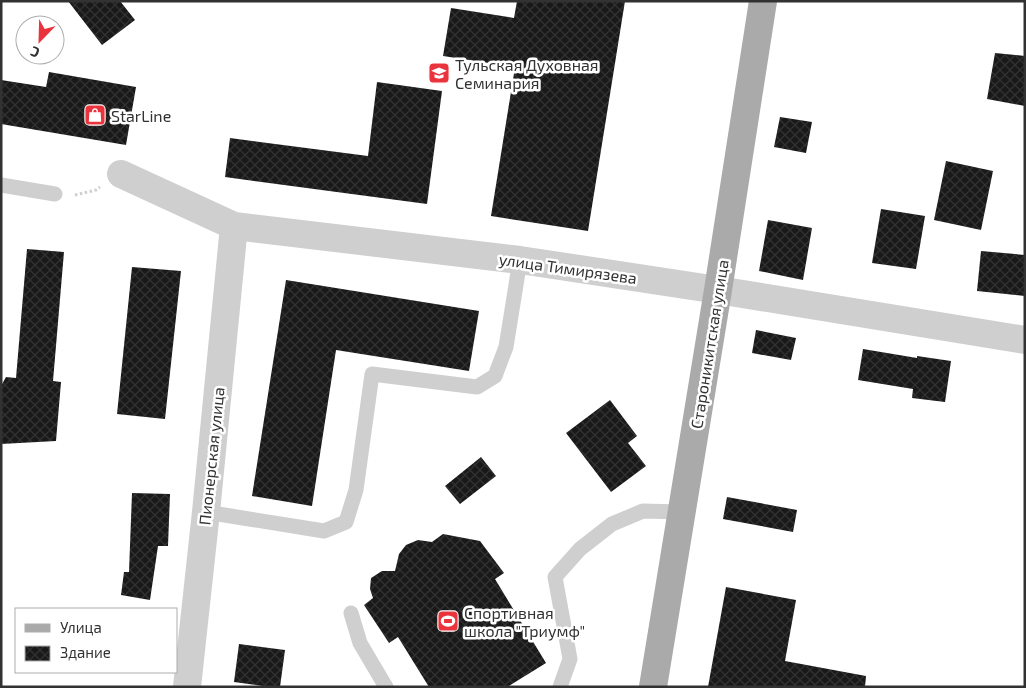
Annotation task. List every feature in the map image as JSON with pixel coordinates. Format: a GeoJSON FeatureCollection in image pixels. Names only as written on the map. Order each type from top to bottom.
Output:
{"type":"FeatureCollection","features":[{"type":"Feature","properties":{"kind":"main road","name":"Староникитская улица"},"geometry":{"type":"LineString","coordinates":[[653,687],[763,1]]}},
{"type":"Feature","properties":{"kind":"street","name":"улица Тимирязева"},"geometry":{"type":"LineString","coordinates":[[121,174],[234,226],[520,260],[1025,340]]}},
{"type":"Feature","properties":{"kind":"street","name":"Пионерская улица"},"geometry":{"type":"LineString","coordinates":[[187,687],[234,226]]}},
{"type":"Feature","properties":{"kind":"lane"},"geometry":{"type":"LineString","coordinates":[[1,185],[62,195]]}},
{"type":"Feature","properties":{"kind":"lane"},"geometry":{"type":"LineString","coordinates":[[206,512],[324,531],[346,522],[356,490],[372,374],[477,387],[495,376],[506,347],[520,260]]}},
{"type":"Feature","properties":{"kind":"lane"},"geometry":{"type":"LineString","coordinates":[[560,687],[570,659],[555,578],[580,549],[612,524],[643,511],[682,512]]}},
{"type":"Feature","properties":{"kind":"lane"},"geometry":{"type":"LineString","coordinates":[[351,613],[360,643],[386,687]]}},
{"type":"Feature","properties":{"kind":"path"},"geometry":{"type":"LineString","coordinates":[[62,195],[96,190]]}},
{"type":"Feature","properties":{"kind":"building"},"geometry":{"type":"Polygon","coordinates":[[[68,1],[120,1],[135,20],[102,45],[68,1]]]}},
{"type":"Feature","properties":{"kind":"building"},"geometry":{"type":"Polygon","coordinates":[[[517,1],[625,1],[588,231],[491,216],[515,67],[443,56],[451,8],[514,18],[517,1]]]}},
{"type":"Feature","properties":{"kind":"building"},"geometry":{"type":"Polygon","coordinates":[[[995,53],[1025,56],[1025,106],[987,99],[995,53]]]}},
{"type":"Feature","properties":{"kind":"building"},"geometry":{"type":"Polygon","coordinates":[[[49,72],[136,87],[126,145],[1,124],[1,80],[46,87],[49,72]]]}},
{"type":"Feature","properties":{"kind":"building"},"geometry":{"type":"Polygon","coordinates":[[[377,82],[442,91],[427,204],[225,177],[230,138],[368,156],[377,82]]]}},
{"type":"Feature","properties":{"kind":"building"},"geometry":{"type":"Polygon","coordinates":[[[780,117],[812,122],[806,153],[774,147],[780,117]]]}},
{"type":"Feature","properties":{"kind":"building"},"geometry":{"type":"Polygon","coordinates":[[[946,161],[993,171],[981,230],[934,220],[946,161]]]}},
{"type":"Feature","properties":{"kind":"building"},"geometry":{"type":"Polygon","coordinates":[[[881,209],[925,216],[916,269],[872,263],[881,209]]]}},
{"type":"Feature","properties":{"kind":"building"},"geometry":{"type":"Polygon","coordinates":[[[768,220],[812,228],[803,280],[759,271],[768,220]]]}},
{"type":"Feature","properties":{"kind":"building"},"geometry":{"type":"Polygon","coordinates":[[[27,249],[64,252],[53,381],[61,382],[56,441],[1,444],[1,386],[6,377],[16,378],[27,249]]]}},
{"type":"Feature","properties":{"kind":"building"},"geometry":{"type":"Polygon","coordinates":[[[981,251],[1025,255],[1025,296],[977,291],[981,251]]]}},
{"type":"Feature","properties":{"kind":"building"},"geometry":{"type":"Polygon","coordinates":[[[132,267],[181,271],[165,419],[117,414],[132,267]]]}},
{"type":"Feature","properties":{"kind":"building"},"geometry":{"type":"Polygon","coordinates":[[[286,280],[479,311],[469,371],[336,350],[312,506],[252,496],[286,280]]]}},
{"type":"Feature","properties":{"kind":"building"},"geometry":{"type":"Polygon","coordinates":[[[756,330],[796,338],[791,360],[752,353],[756,330]]]}},
{"type":"Feature","properties":{"kind":"building"},"geometry":{"type":"Polygon","coordinates":[[[863,349],[917,358],[917,356],[951,361],[945,402],[912,398],[913,389],[858,380],[863,349]]]}},
{"type":"Feature","properties":{"kind":"building"},"geometry":{"type":"Polygon","coordinates":[[[610,400],[637,436],[628,443],[646,466],[611,492],[566,433],[610,400]]]}},
{"type":"Feature","properties":{"kind":"building"},"geometry":{"type":"Polygon","coordinates":[[[481,457],[496,476],[460,504],[445,486],[481,457]]]}},
{"type":"Feature","properties":{"kind":"building"},"geometry":{"type":"Polygon","coordinates":[[[132,493],[170,494],[168,546],[158,546],[150,600],[121,595],[124,572],[129,572],[132,493]]]}},
{"type":"Feature","properties":{"kind":"building"},"geometry":{"type":"Polygon","coordinates":[[[727,497],[797,510],[793,532],[723,519],[727,497]]]}},
{"type":"Feature","properties":{"kind":"building","name":"Спортивная школа \"Триумф\""},"geometry":{"type":"Polygon","coordinates":[[[443,534],[480,541],[504,573],[495,579],[546,663],[507,687],[429,687],[398,637],[389,643],[364,605],[373,598],[370,589],[371,578],[382,571],[395,571],[399,554],[406,545],[418,540],[432,542],[443,534]]]}},
{"type":"Feature","properties":{"kind":"building"},"geometry":{"type":"Polygon","coordinates":[[[726,587],[796,600],[785,661],[866,676],[865,687],[708,687],[726,587]]]}},
{"type":"Feature","properties":{"kind":"building"},"geometry":{"type":"Polygon","coordinates":[[[239,644],[285,650],[280,687],[234,682],[239,644]]]}},
{"type":"Feature","properties":{"kind":"place","name":"Тульская Духовная Семинария"},"geometry":{"type":"Point","coordinates":[439,73]}},
{"type":"Feature","properties":{"kind":"place","name":"StarLine"},"geometry":{"type":"Point","coordinates":[95,115]}},
{"type":"Feature","properties":{"kind":"place","name":"Спортивная школа \"Триумф\""},"geometry":{"type":"Point","coordinates":[448,621]}}]}
